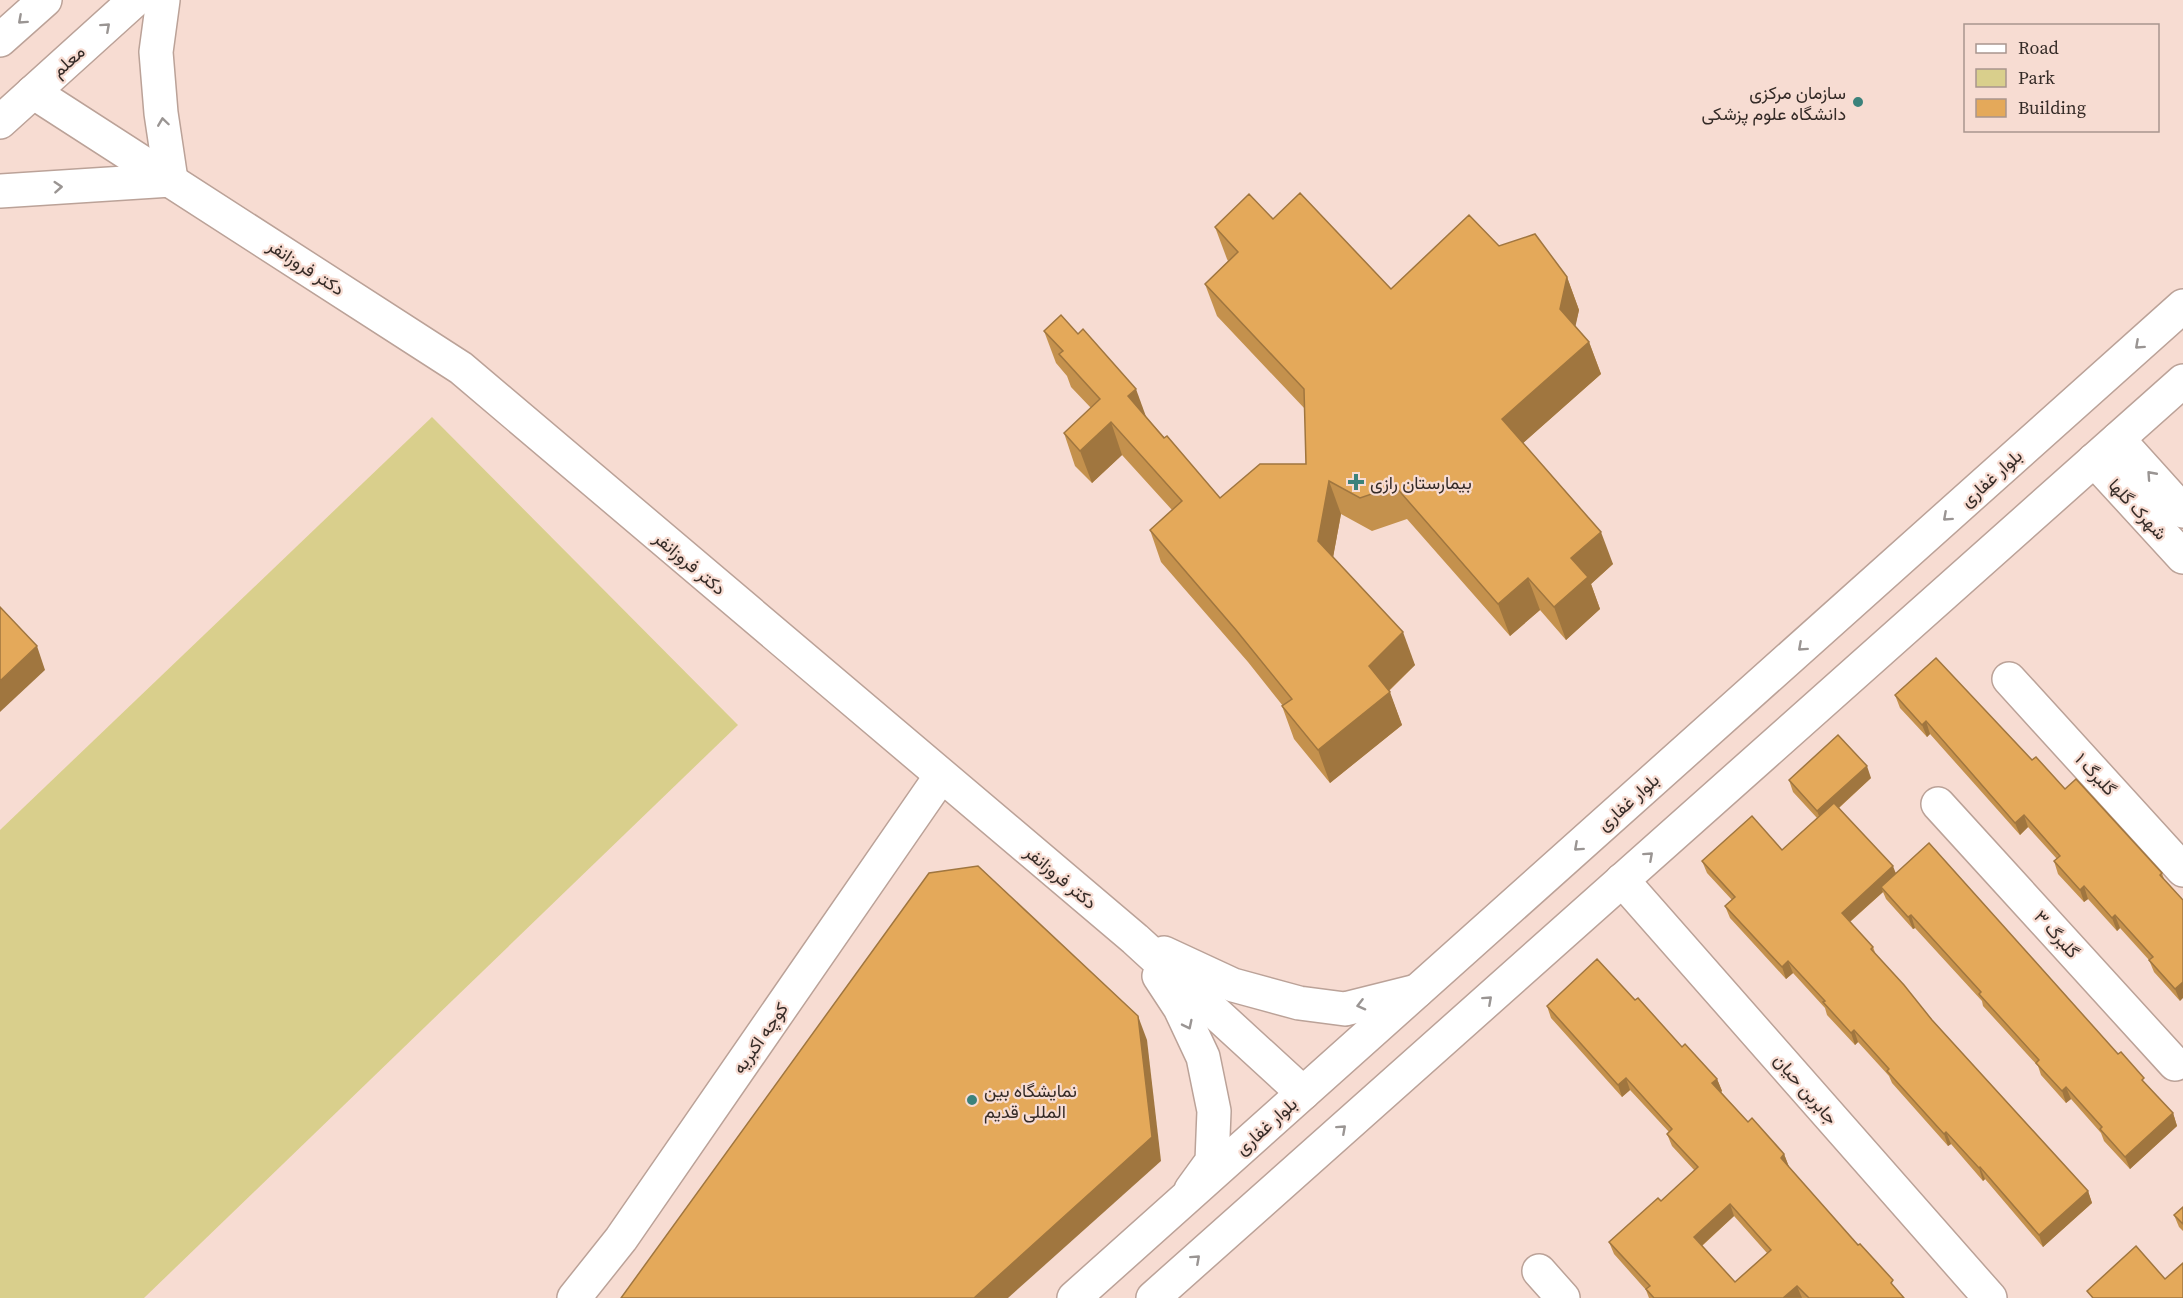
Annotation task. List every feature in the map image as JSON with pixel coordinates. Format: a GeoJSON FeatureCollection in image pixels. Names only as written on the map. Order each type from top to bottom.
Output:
{"type":"FeatureCollection","features":[{"type":"Feature","properties":{"kind":"street"},"geometry":{"type":"LineString","coordinates":[[0,40],[45,0]]}},
{"type":"Feature","properties":{"kind":"street","name":"معلم"},"geometry":{"type":"LineString","coordinates":[[0,122],[135,0]]}},
{"type":"Feature","properties":{"kind":"street"},"geometry":{"type":"LineString","coordinates":[[0,191],[171,180],[161,113],[156,52],[163,0]]}},
{"type":"Feature","properties":{"kind":"street","name":"دکتر فروزانفر"},"geometry":{"type":"LineString","coordinates":[[33,92],[461,368],[1135,939],[1303,1093]]}},
{"type":"Feature","properties":{"kind":"street","name":"بلوار غفاری"},"geometry":{"type":"LineString","coordinates":[[1074,1298],[2183,306]]}},
{"type":"Feature","properties":{"kind":"street"},"geometry":{"type":"LineString","coordinates":[[1160,1296],[1622,880],[2183,381]]}},
{"type":"Feature","properties":{"kind":"street","name":"شهرک گلها"},"geometry":{"type":"LineString","coordinates":[[2118,439],[2183,511]]}},
{"type":"Feature","properties":{"kind":"street","name":"شهرک گلها"},"geometry":{"type":"LineString","coordinates":[[2094,460],[2183,557]]}},
{"type":"Feature","properties":{"kind":"street","name":"گلبرگ ۱"},"geometry":{"type":"LineString","coordinates":[[2009,679],[2183,870]]}},
{"type":"Feature","properties":{"kind":"street","name":"کوچه اکبریه"},"geometry":{"type":"LineString","coordinates":[[574,1298],[621,1239],[941,776]]}},
{"type":"Feature","properties":{"kind":"street","name":"گلبرگ ۳"},"geometry":{"type":"LineString","coordinates":[[1938,804],[2180,1065]]}},
{"type":"Feature","properties":{"kind":"street","name":"جابربن حیان"},"geometry":{"type":"LineString","coordinates":[[1622,880],[1990,1298]]}},
{"type":"Feature","properties":{"kind":"street"},"geometry":{"type":"LineString","coordinates":[[1135,939],[1233,985],[1299,1003],[1346,1009],[1418,991]]}},
{"type":"Feature","properties":{"kind":"street"},"geometry":{"type":"LineString","coordinates":[[1135,939],[1180,1008],[1199,1047],[1212,1100],[1214,1111],[1212,1161],[1183,1200]]}},
{"type":"Feature","properties":{"kind":"street"},"geometry":{"type":"LineString","coordinates":[[1539,1271],[1563,1298]]}},
{"type":"Feature","properties":{"kind":"green space"},"geometry":{"type":"Polygon","coordinates":[[[432,417],[738,725],[144,1298],[0,1298],[0,830],[432,417]]]}},
{"type":"Feature","properties":{"kind":"building"},"geometry":{"type":"Polygon","coordinates":[[[1300,193],[1391,289],[1469,215],[1499,246],[1535,234],[1567,277],[1560,309],[1589,342],[1502,419],[1601,532],[1571,558],[1588,577],[1554,607],[1528,578],[1498,604],[1395,486],[1360,498],[1329,481],[1318,541],[1403,632],[1369,666],[1390,692],[1318,750],[1282,706],[1292,699],[1150,530],[1182,501],[1111,422],[1080,451],[1064,433],[1100,399],[1059,354],[1063,351],[1044,331],[1061,315],[1078,334],[1083,329],[1136,389],[1128,396],[1164,438],[1167,436],[1220,498],[1260,464],[1306,464],[1304,389],[1205,284],[1238,252],[1215,227],[1249,194],[1273,219],[1300,193]]]}},
{"type":"Feature","properties":{"kind":"building"},"geometry":{"type":"Polygon","coordinates":[[[0,607],[37,646],[0,681],[0,607]]]}},
{"type":"Feature","properties":{"kind":"building"},"geometry":{"type":"Polygon","coordinates":[[[1936,658],[2032,760],[2036,757],[2065,789],[2076,779],[2162,873],[2160,875],[2183,900],[2183,982],[2175,989],[2149,960],[2153,957],[2115,915],[2112,918],[2084,886],[2080,890],[2054,861],[2060,856],[2024,815],[2015,823],[1926,721],[1922,725],[1895,695],[1936,658]]]}},
{"type":"Feature","properties":{"kind":"building"},"geometry":{"type":"Polygon","coordinates":[[[1838,735],[1867,766],[1817,811],[1789,780],[1838,735]]]}},
{"type":"Feature","properties":{"kind":"building"},"geometry":{"type":"Polygon","coordinates":[[[1834,803],[1893,866],[1842,913],[1873,947],[1871,949],[1932,1020],[2088,1191],[2039,1235],[1980,1167],[1946,1132],[1944,1134],[1887,1071],[1889,1069],[1854,1030],[1851,1033],[1788,961],[1782,967],[1725,906],[1735,897],[1702,861],[1752,816],[1782,850],[1834,803]]]}},
{"type":"Feature","properties":{"kind":"building"},"geometry":{"type":"Polygon","coordinates":[[[1929,843],[2118,1054],[2121,1052],[2144,1078],[2142,1080],[2173,1113],[2125,1157],[2066,1087],[2062,1091],[2036,1063],[2039,1060],[1979,994],[1981,992],[1911,915],[1908,917],[1881,887],[1929,843]]]}},
{"type":"Feature","properties":{"kind":"building","name":"نمایشگاه بین المللی قدیم"},"geometry":{"type":"Polygon","coordinates":[[[978,866],[1138,1016],[1152,1137],[974,1298],[621,1298],[929,873],[978,866]]]}},
{"type":"Feature","properties":{"kind":"building"},"geometry":{"type":"Polygon","coordinates":[[[1597,959],[1635,1000],[1638,998],[1682,1047],[1685,1044],[1717,1079],[1712,1083],[1748,1122],[1752,1118],[1784,1154],[1781,1158],[1858,1245],[1860,1244],[1893,1280],[1891,1283],[1904,1298],[1809,1298],[1797,1286],[1783,1298],[1654,1298],[1646,1289],[1650,1286],[1609,1242],[1658,1198],[1661,1201],[1698,1167],[1667,1134],[1672,1129],[1626,1078],[1618,1085],[1547,1006],[1597,959]],[[1730,1204],[1694,1237],[1735,1282],[1771,1250],[1730,1204]]]}},
{"type":"Feature","properties":{"kind":"building"},"geometry":{"type":"Polygon","coordinates":[[[2183,1207],[2183,1224],[2174,1215],[2183,1207]]]}},
{"type":"Feature","properties":{"kind":"building"},"geometry":{"type":"Polygon","coordinates":[[[2136,1246],[2165,1279],[2183,1263],[2183,1298],[2093,1298],[2087,1291],[2136,1246]]]}},
{"type":"Feature","properties":{"kind":"place","name":"سازمان مرکزی دانشگاه علوم پزشکی"},"geometry":{"type":"Point","coordinates":[1858,102]}},
{"type":"Feature","properties":{"kind":"place","name":"بیمارستان رازی"},"geometry":{"type":"Point","coordinates":[1356,482]}},
{"type":"Feature","properties":{"kind":"place","name":"نمایشگاه بین المللی قدیم"},"geometry":{"type":"Point","coordinates":[972,1100]}}]}
